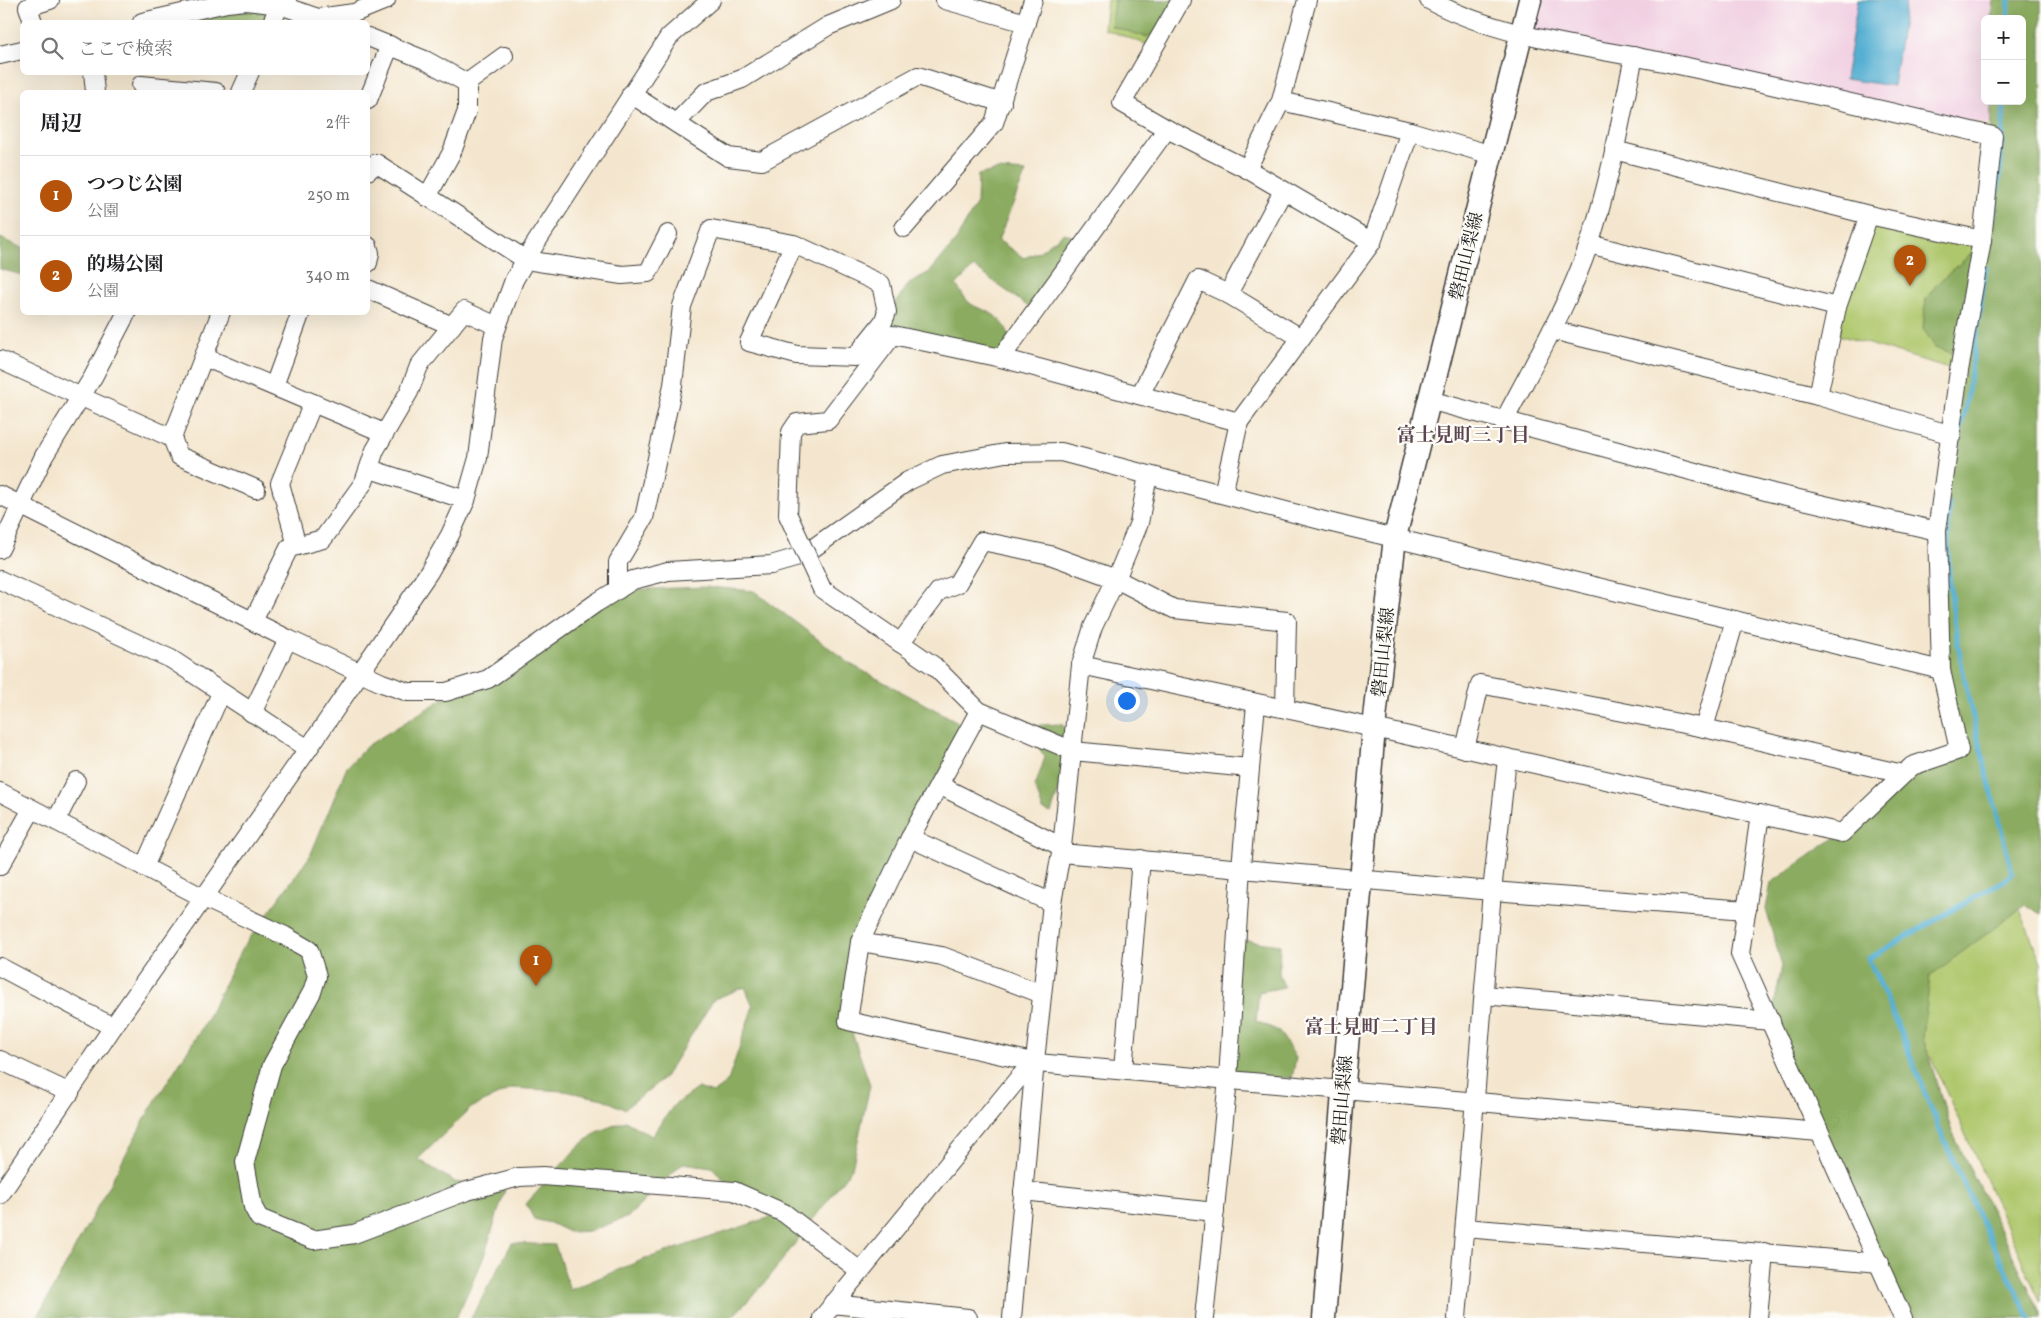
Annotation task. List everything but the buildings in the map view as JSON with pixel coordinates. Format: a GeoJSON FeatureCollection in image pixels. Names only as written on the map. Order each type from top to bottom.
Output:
{"type":"FeatureCollection","features":[{"type":"Feature","properties":{"kind":"main road","name":"磐田山梨線"},"geometry":{"type":"LineString","coordinates":[[1324,1318],[1374,728],[1395,537],[1530,0]]}},
{"type":"Feature","properties":{"kind":"street"},"geometry":{"type":"LineString","coordinates":[[32,20],[28,7],[50,0]]}},
{"type":"Feature","properties":{"kind":"street"},"geometry":{"type":"LineString","coordinates":[[151,20],[227,3],[246,1],[283,3],[324,20],[354,13],[386,0]]}},
{"type":"Feature","properties":{"kind":"street"},"geometry":{"type":"LineString","coordinates":[[0,1195],[202,897],[308,749],[429,572],[450,535],[466,500],[478,458],[493,338],[514,280],[669,37],[710,0]]}},
{"type":"Feature","properties":{"kind":"street"},"geometry":{"type":"LineString","coordinates":[[676,123],[706,92],[742,79],[828,26],[891,0]]}},
{"type":"Feature","properties":{"kind":"street"},"geometry":{"type":"LineString","coordinates":[[945,0],[1026,23]]}},
{"type":"Feature","properties":{"kind":"street"},"geometry":{"type":"LineString","coordinates":[[904,228],[994,123],[1002,103],[1033,0]]}},
{"type":"Feature","properties":{"kind":"street"},"geometry":{"type":"LineString","coordinates":[[1181,0],[1122,103],[1167,129],[1247,169],[1372,242]]}},
{"type":"Feature","properties":{"kind":"street"},"geometry":{"type":"LineString","coordinates":[[1247,169],[1281,101],[1307,0]]}},
{"type":"Feature","properties":{"kind":"street"},"geometry":{"type":"LineString","coordinates":[[1081,665],[1256,704],[1285,708],[1842,833],[1912,766],[1958,750],[1941,670],[1937,531],[1952,435],[1959,371],[1982,240],[1993,136],[1781,86],[1521,33],[1456,14],[1429,0]]}},
{"type":"Feature","properties":{"kind":"street"},"geometry":{"type":"LineString","coordinates":[[273,20],[283,3]]}},
{"type":"Feature","properties":{"kind":"street"},"geometry":{"type":"LineString","coordinates":[[370,38],[425,60],[466,83]]}},
{"type":"Feature","properties":{"kind":"street"},"geometry":{"type":"LineString","coordinates":[[370,95],[390,45]]}},
{"type":"Feature","properties":{"kind":"street"},"geometry":{"type":"LineString","coordinates":[[0,55],[20,50]]}},
{"type":"Feature","properties":{"kind":"street"},"geometry":{"type":"LineString","coordinates":[[466,83],[504,56]]}},
{"type":"Feature","properties":{"kind":"street"},"geometry":{"type":"LineString","coordinates":[[1504,421],[1552,330],[1589,244],[1614,150],[1634,56]]}},
{"type":"Feature","properties":{"kind":"street"},"geometry":{"type":"LineString","coordinates":[[93,75],[94,90]]}},
{"type":"Feature","properties":{"kind":"street"},"geometry":{"type":"LineString","coordinates":[[242,90],[249,75]]}},
{"type":"Feature","properties":{"kind":"street"},"geometry":{"type":"LineString","coordinates":[[631,94],[728,157],[762,161],[918,76],[1002,103]]}},
{"type":"Feature","properties":{"kind":"street"},"geometry":{"type":"LineString","coordinates":[[427,198],[452,152],[467,111],[466,83]]}},
{"type":"Feature","properties":{"kind":"street"},"geometry":{"type":"LineString","coordinates":[[141,85],[195,90]]}},
{"type":"Feature","properties":{"kind":"street"},"geometry":{"type":"LineString","coordinates":[[1281,101],[1410,132],[1492,155]]}},
{"type":"Feature","properties":{"kind":"street"},"geometry":{"type":"LineString","coordinates":[[1001,358],[1167,129]]}},
{"type":"Feature","properties":{"kind":"street"},"geometry":{"type":"LineString","coordinates":[[1223,494],[1239,422],[1372,242],[1410,132]]}},
{"type":"Feature","properties":{"kind":"street"},"geometry":{"type":"LineString","coordinates":[[1614,150],[1869,215],[1982,240]]}},
{"type":"Feature","properties":{"kind":"street"},"geometry":{"type":"LineString","coordinates":[[370,169],[376,163],[427,198],[526,260],[622,275],[648,273],[668,234]]}},
{"type":"Feature","properties":{"kind":"street"},"geometry":{"type":"LineString","coordinates":[[1228,294],[1283,191]]}},
{"type":"Feature","properties":{"kind":"street"},"geometry":{"type":"LineString","coordinates":[[1818,396],[1837,307],[1869,215]]}},
{"type":"Feature","properties":{"kind":"street"},"geometry":{"type":"LineString","coordinates":[[618,590],[618,562],[644,518],[673,385],[682,306],[711,229],[794,244],[881,284],[886,312],[883,322],[855,357],[797,354],[750,342],[794,244]]}},
{"type":"Feature","properties":{"kind":"street"},"geometry":{"type":"LineString","coordinates":[[1589,244],[1837,307]]}},
{"type":"Feature","properties":{"kind":"street"},"geometry":{"type":"LineString","coordinates":[[1140,395],[1198,280],[1228,294],[1301,338]]}},
{"type":"Feature","properties":{"kind":"street"},"geometry":{"type":"LineString","coordinates":[[370,290],[452,326]]}},
{"type":"Feature","properties":{"kind":"street"},"geometry":{"type":"LineString","coordinates":[[253,622],[289,548],[323,539],[364,482],[375,450],[409,392],[419,366],[464,311],[497,326]]}},
{"type":"Feature","properties":{"kind":"street"},"geometry":{"type":"LineString","coordinates":[[0,549],[44,456],[82,396],[125,315]]}},
{"type":"Feature","properties":{"kind":"street"},"geometry":{"type":"LineString","coordinates":[[221,315],[172,438],[179,456],[256,489]]}},
{"type":"Feature","properties":{"kind":"street"},"geometry":{"type":"LineString","coordinates":[[274,386],[300,315]]}},
{"type":"Feature","properties":{"kind":"street"},"geometry":{"type":"LineString","coordinates":[[1552,330],[1818,396],[1952,435]]}},
{"type":"Feature","properties":{"kind":"street"},"geometry":{"type":"LineString","coordinates":[[1239,422],[1001,358],[893,335],[828,420],[797,423],[791,432],[788,515],[822,589],[934,666],[980,711],[1073,751],[1249,768]]}},
{"type":"Feature","properties":{"kind":"street"},"geometry":{"type":"LineString","coordinates":[[204,357],[384,432]]}},
{"type":"Feature","properties":{"kind":"street"},"geometry":{"type":"LineString","coordinates":[[0,360],[172,438]]}},
{"type":"Feature","properties":{"kind":"street"},"geometry":{"type":"LineString","coordinates":[[1429,400],[1772,493],[1937,531]]}},
{"type":"Feature","properties":{"kind":"street"},"geometry":{"type":"LineString","coordinates":[[297,546],[280,483],[313,403]]}},
{"type":"Feature","properties":{"kind":"street"},"geometry":{"type":"LineString","coordinates":[[0,495],[253,622],[382,684],[408,692],[430,694],[465,688],[488,679],[633,580],[668,571],[771,565],[802,556],[908,481],[942,465],[968,458],[1005,453],[1060,452],[1395,537],[1941,670]]}},
{"type":"Feature","properties":{"kind":"street"},"geometry":{"type":"LineString","coordinates":[[370,469],[466,500]]}},
{"type":"Feature","properties":{"kind":"street"},"geometry":{"type":"LineString","coordinates":[[1012,1318],[1042,994],[1052,903],[1062,850],[1081,665],[1093,627],[1116,579],[1139,522],[1148,475]]}},
{"type":"Feature","properties":{"kind":"street"},"geometry":{"type":"LineString","coordinates":[[900,643],[939,591],[957,584],[982,541],[1050,555],[1116,579],[1174,610],[1287,620],[1285,708]]}},
{"type":"Feature","properties":{"kind":"street"},"geometry":{"type":"LineString","coordinates":[[0,580],[171,659],[308,749]]}},
{"type":"Feature","properties":{"kind":"street"},"geometry":{"type":"LineString","coordinates":[[1704,728],[1735,620]]}},
{"type":"Feature","properties":{"kind":"street"},"geometry":{"type":"LineString","coordinates":[[252,713],[288,639]]}},
{"type":"Feature","properties":{"kind":"street"},"geometry":{"type":"LineString","coordinates":[[1465,749],[1480,684],[1704,728],[1903,774]]}},
{"type":"Feature","properties":{"kind":"street"},"geometry":{"type":"LineString","coordinates":[[144,867],[221,693]]}},
{"type":"Feature","properties":{"kind":"street"},"geometry":{"type":"LineString","coordinates":[[1204,1318],[1228,1079],[1241,867],[1256,704]]}},
{"type":"Feature","properties":{"kind":"street"},"geometry":{"type":"LineString","coordinates":[[980,711],[910,838],[860,942],[848,1021],[1035,1061],[1037,1063],[1819,1132]]}},
{"type":"Feature","properties":{"kind":"street"},"geometry":{"type":"LineString","coordinates":[[1457,1318],[1492,891],[1507,759]]}},
{"type":"Feature","properties":{"kind":"street"},"geometry":{"type":"LineString","coordinates":[[56,821],[76,781]]}},
{"type":"Feature","properties":{"kind":"street"},"geometry":{"type":"LineString","coordinates":[[939,785],[1062,850],[1492,891],[1747,910]]}},
{"type":"Feature","properties":{"kind":"street"},"geometry":{"type":"LineString","coordinates":[[0,792],[202,897],[285,936],[309,950],[317,976],[312,992],[272,1065],[245,1162],[253,1207],[259,1218],[313,1240],[354,1234],[467,1191],[519,1177],[544,1176],[734,1191],[784,1213],[860,1271]]}},
{"type":"Feature","properties":{"kind":"street"},"geometry":{"type":"LineString","coordinates":[[0,866],[32,809]]}},
{"type":"Feature","properties":{"kind":"street"},"geometry":{"type":"LineString","coordinates":[[1760,814],[1740,954],[1903,1318]]}},
{"type":"Feature","properties":{"kind":"street"},"geometry":{"type":"LineString","coordinates":[[910,838],[1052,903]]}},
{"type":"Feature","properties":{"kind":"street"},"geometry":{"type":"LineString","coordinates":[[1123,1070],[1141,859]]}},
{"type":"Feature","properties":{"kind":"street"},"geometry":{"type":"LineString","coordinates":[[860,942],[942,956],[1042,994]]}},
{"type":"Feature","properties":{"kind":"street"},"geometry":{"type":"LineString","coordinates":[[0,967],[113,1027]]}},
{"type":"Feature","properties":{"kind":"street"},"geometry":{"type":"LineString","coordinates":[[1484,996],[1771,1021]]}},
{"type":"Feature","properties":{"kind":"street"},"geometry":{"type":"LineString","coordinates":[[0,1060],[70,1093]]}},
{"type":"Feature","properties":{"kind":"street"},"geometry":{"type":"LineString","coordinates":[[822,1318],[1016,1080],[1035,1061]]}},
{"type":"Feature","properties":{"kind":"street"},"geometry":{"type":"LineString","coordinates":[[1023,1191],[1214,1212]]}},
{"type":"Feature","properties":{"kind":"street"},"geometry":{"type":"LineString","coordinates":[[1464,1228],[1880,1263]]}},
{"type":"Feature","properties":{"kind":"street"},"geometry":{"type":"LineString","coordinates":[[1758,1318],[1764,1252]]}},
{"type":"Feature","properties":{"kind":"street"},"geometry":{"type":"LineString","coordinates":[[832,1304],[968,1318]]}},
{"type":"Feature","properties":{"kind":"shaded area"},"geometry":{"type":"Polygon","coordinates":[[[1530,0],[1993,0],[1991,15],[1981,15],[1981,105],[1991,105],[1991,125],[1781,86],[1521,33],[1530,0]]]}},
{"type":"Feature","properties":{"kind":"green space"},"geometry":{"type":"Polygon","coordinates":[[[1107,0],[1181,0],[1154,47],[1104,29],[1107,0]]]}},
{"type":"Feature","properties":{"kind":"green space"},"geometry":{"type":"Polygon","coordinates":[[[1114,0],[1174,0],[1165,28],[1146,37],[1111,26],[1114,0]]]}},
{"type":"Feature","properties":{"kind":"green space"},"geometry":{"type":"Polygon","coordinates":[[[1993,0],[2041,0],[2041,914],[2025,905],[1930,976],[1923,1038],[1952,1132],[2041,1313],[2041,1318],[1903,1318],[1771,1021],[1782,966],[1766,909],[1771,883],[1842,833],[1912,767],[1958,750],[1944,687],[1937,531],[1957,355],[1935,347],[1923,328],[1926,299],[1937,284],[1990,237],[1991,105],[2026,105],[2026,15],[1991,15],[1993,0]]]}},
{"type":"Feature","properties":{"kind":"green space"},"geometry":{"type":"Polygon","coordinates":[[[272,4],[268,20],[164,20],[272,4]]]}},
{"type":"Feature","properties":{"kind":"green space"},"geometry":{"type":"Polygon","coordinates":[[[998,170],[1026,172],[998,240],[1024,258],[1039,252],[1064,233],[1074,237],[1075,247],[1030,308],[974,267],[956,285],[971,304],[989,312],[1005,327],[1009,338],[1001,358],[881,325],[909,283],[930,272],[955,242],[977,203],[978,175],[998,170]]]}},
{"type":"Feature","properties":{"kind":"green space"},"geometry":{"type":"Polygon","coordinates":[[[1869,215],[1982,240],[1959,371],[1832,333],[1869,215]]]}},
{"type":"Feature","properties":{"kind":"green space"},"geometry":{"type":"Polygon","coordinates":[[[0,238],[20,247],[20,274],[0,269],[0,238]]]}},
{"type":"Feature","properties":{"kind":"green space"},"geometry":{"type":"Polygon","coordinates":[[[708,587],[754,591],[852,665],[958,722],[957,752],[860,942],[848,1021],[870,1085],[852,1168],[765,1283],[731,1318],[471,1318],[512,1243],[555,1245],[570,1290],[642,1260],[783,1213],[734,1191],[712,1167],[683,1163],[628,1217],[590,1231],[569,1232],[550,1223],[534,1219],[526,1204],[577,1148],[597,1132],[625,1121],[652,1136],[674,1105],[698,1088],[713,1093],[728,1081],[753,1006],[745,987],[714,999],[665,1077],[624,1109],[603,1099],[564,1091],[513,1088],[471,1108],[418,1159],[455,1182],[505,1190],[483,1259],[456,1318],[37,1318],[152,1106],[205,1023],[241,950],[310,856],[347,767],[367,746],[618,590],[708,587]]]}},
{"type":"Feature","properties":{"kind":"green space"},"geometry":{"type":"Polygon","coordinates":[[[1062,724],[1070,739],[1064,774],[1051,813],[1043,810],[1035,787],[1045,757],[1034,741],[1040,725],[1062,724]]]}},
{"type":"Feature","properties":{"kind":"green space"},"geometry":{"type":"Polygon","coordinates":[[[2012,890],[2041,962],[2041,1303],[1891,969],[2012,890]]]}},
{"type":"Feature","properties":{"kind":"green space"},"geometry":{"type":"Polygon","coordinates":[[[1236,939],[1280,945],[1279,973],[1284,987],[1259,992],[1256,1021],[1279,1031],[1296,1058],[1292,1078],[1228,1075],[1236,939]]]}},
{"type":"Feature","properties":{"kind":"water"},"geometry":{"type":"Polygon","coordinates":[[[1858,0],[1906,0],[1893,86],[1845,79],[1858,0]]]}},
{"type":"Feature","properties":{"kind":"waterway"},"geometry":{"type":"LineString","coordinates":[[2008,15],[2009,0]]}},
{"type":"Feature","properties":{"kind":"waterway"},"geometry":{"type":"LineString","coordinates":[[1993,220],[2001,165],[2004,105]]}},
{"type":"Feature","properties":{"kind":"waterway"},"geometry":{"type":"LineString","coordinates":[[1956,450],[1966,406],[1986,268]]}},
{"type":"Feature","properties":{"kind":"waterway"},"geometry":{"type":"LineString","coordinates":[[1949,503],[1948,549],[1951,595],[1958,642],[1977,736],[2012,873],[2006,879],[1868,959],[1888,1001],[1961,1178],[2030,1318]]}},
{"type":"Feature","properties":{"kind":"place","name":"的場公園"},"geometry":{"type":"Point","coordinates":[1910,286]}},
{"type":"Feature","properties":{"kind":"place","name":"つつじ公園"},"geometry":{"type":"Point","coordinates":[536,986]}},
{"type":"Feature","properties":{"kind":"district","name":"富士見町三丁目"},"geometry":{"type":"Point","coordinates":[1463,434]}},
{"type":"Feature","properties":{"kind":"district","name":"富士見町二丁目"},"geometry":{"type":"Point","coordinates":[1371,1026]}}]}
